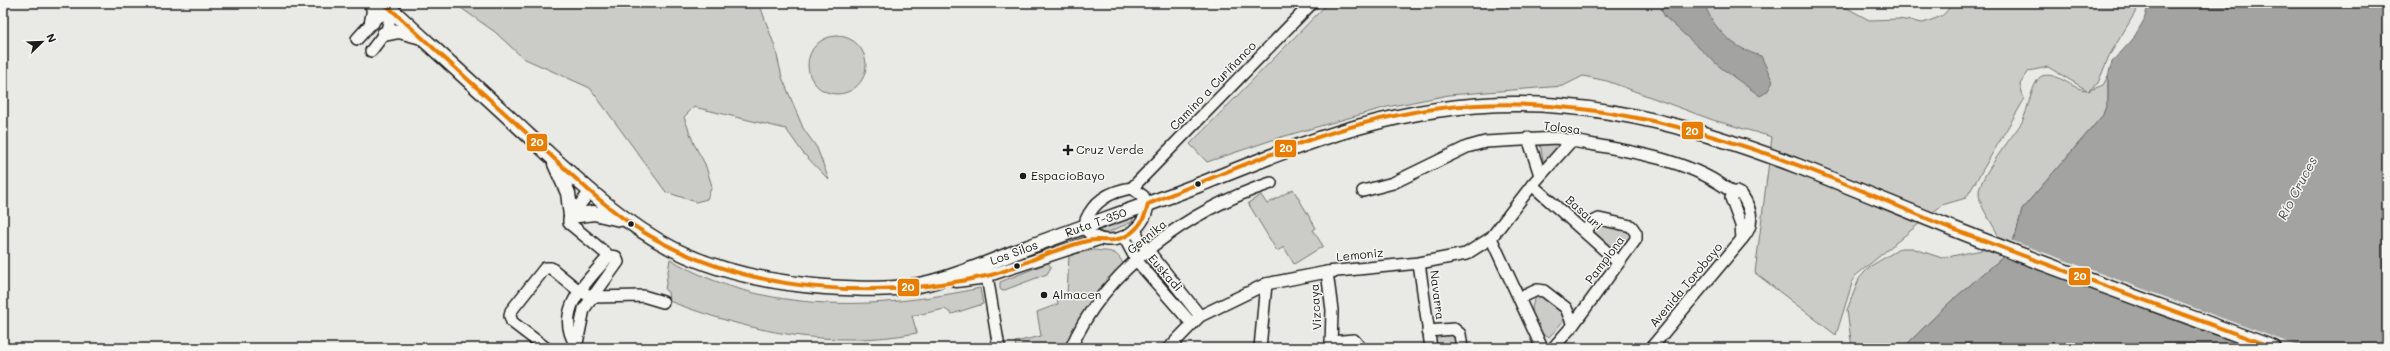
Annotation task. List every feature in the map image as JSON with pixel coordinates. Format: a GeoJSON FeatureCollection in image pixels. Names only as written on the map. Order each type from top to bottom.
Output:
{"type":"FeatureCollection","features":[{"type":"Feature","properties":{"kind":"main road"},"geometry":{"type":"LineString","coordinates":[[372,3],[374,11],[372,22]]}},
{"type":"Feature","properties":{"kind":"main road","name":"Ruta T-350"},"geometry":{"type":"LineString","coordinates":[[388,7],[550,155],[626,221],[659,242],[692,258],[756,276],[834,287],[880,288],[926,284],[1148,204],[1268,157],[1370,122],[1417,112],[1459,106],[1542,104],[1618,112],[1692,129],[1752,148],[1838,181],[1947,227],[2274,348]]}},
{"type":"Feature","properties":{"kind":"main road"},"geometry":{"type":"LineString","coordinates":[[384,34],[405,32],[423,39]]}},
{"type":"Feature","properties":{"kind":"main road"},"geometry":{"type":"LineString","coordinates":[[550,155],[565,183],[571,216],[594,213],[626,221]]}},
{"type":"Feature","properties":{"kind":"main road"},"geometry":{"type":"LineString","coordinates":[[926,284],[987,276]]}},
{"type":"Feature","properties":{"kind":"street","name":"Camino a Curiñanco"},"geometry":{"type":"LineString","coordinates":[[1132,188],[1312,3]]}},
{"type":"Feature","properties":{"kind":"street"},"geometry":{"type":"LineString","coordinates":[[358,39],[372,22],[388,7]]}},
{"type":"Feature","properties":{"kind":"street"},"geometry":{"type":"LineString","coordinates":[[371,52],[384,34],[388,7]]}},
{"type":"Feature","properties":{"kind":"street","name":"Tolosa"},"geometry":{"type":"LineString","coordinates":[[1363,191],[1393,183],[1466,147],[1485,142],[1542,137],[1571,141],[1648,157],[1704,174],[1733,193],[1742,195],[1750,212],[1750,225],[1742,239]]}},
{"type":"Feature","properties":{"kind":"street"},"geometry":{"type":"LineString","coordinates":[[1528,138],[1540,175]]}},
{"type":"Feature","properties":{"kind":"street","name":"Lemoniz"},"geometry":{"type":"LineString","coordinates":[[1169,348],[1200,316],[1266,284],[1327,272],[1419,263],[1466,254],[1491,238],[1532,184],[1571,141]]}},
{"type":"Feature","properties":{"kind":"street","name":"Gernika"},"geometry":{"type":"LineString","coordinates":[[1071,348],[1094,309],[1115,283],[1149,251],[1184,225],[1214,207],[1271,183]]}},
{"type":"Feature","properties":{"kind":"street","name":"Basauri"},"geometry":{"type":"LineString","coordinates":[[1532,184],[1618,262]]}},
{"type":"Feature","properties":{"kind":"street"},"geometry":{"type":"LineString","coordinates":[[1097,240],[1088,232],[1085,226],[1088,215],[1101,200],[1119,190],[1132,188],[1143,196],[1148,204]]}},
{"type":"Feature","properties":{"kind":"street"},"geometry":{"type":"LineString","coordinates":[[576,346],[584,309],[618,262],[616,257],[609,256],[570,224],[568,219],[591,190]]}},
{"type":"Feature","properties":{"kind":"street","name":"Los Silos"},"geometry":{"type":"LineString","coordinates":[[999,348],[987,276],[1097,240],[1110,241],[1124,237],[1135,229],[1145,218],[1148,204]]}},
{"type":"Feature","properties":{"kind":"street","name":"Pamplona"},"geometry":{"type":"LineString","coordinates":[[1553,348],[1573,325],[1636,239],[1633,228],[1597,219],[1585,231]]}},
{"type":"Feature","properties":{"kind":"street","name":"Euskadi"},"geometry":{"type":"LineString","coordinates":[[1135,229],[1149,251],[1200,316]]}},
{"type":"Feature","properties":{"kind":"street","name":"Euskadi"},"geometry":{"type":"LineString","coordinates":[[1124,237],[1137,261],[1192,324]]}},
{"type":"Feature","properties":{"kind":"street"},"geometry":{"type":"LineString","coordinates":[[1491,238],[1542,348]]}},
{"type":"Feature","properties":{"kind":"street","name":"Avenida Torobayo"},"geometry":{"type":"LineString","coordinates":[[1651,348],[1742,239]]}},
{"type":"Feature","properties":{"kind":"street"},"geometry":{"type":"LineString","coordinates":[[576,346],[570,336],[568,324],[572,300],[609,256]]}},
{"type":"Feature","properties":{"kind":"street","name":"Navarra"},"geometry":{"type":"LineString","coordinates":[[1419,263],[1431,348]]}},
{"type":"Feature","properties":{"kind":"street"},"geometry":{"type":"LineString","coordinates":[[541,347],[512,322],[510,316],[511,311],[545,268],[551,268],[579,291],[593,297],[643,296],[663,302]]}},
{"type":"Feature","properties":{"kind":"street","name":"Vizcaya"},"geometry":{"type":"LineString","coordinates":[[1327,272],[1332,310],[1331,345],[1354,340],[1361,348]]}},
{"type":"Feature","properties":{"kind":"street"},"geometry":{"type":"LineString","coordinates":[[1260,348],[1266,284]]}},
{"type":"Feature","properties":{"kind":"street"},"geometry":{"type":"LineString","coordinates":[[1520,298],[1537,290],[1544,290],[1566,308],[1573,325]]}},
{"type":"Feature","properties":{"kind":"street","name":"Navarra"},"geometry":{"type":"LineString","coordinates":[[1428,331],[1454,329],[1460,334],[1462,348]]}},
{"type":"Feature","properties":{"kind":"shaded area"},"geometry":{"type":"Polygon","coordinates":[[[454,3],[759,3],[775,47],[782,77],[803,128],[817,148],[829,180],[803,153],[786,129],[694,107],[684,117],[694,144],[705,164],[712,186],[707,199],[696,202],[666,192],[590,88],[523,58],[495,32],[454,3]]]}},
{"type":"Feature","properties":{"kind":"shaded area"},"geometry":{"type":"Polygon","coordinates":[[[1328,3],[1838,3],[1869,20],[1899,19],[1923,23],[1942,16],[1954,3],[2141,3],[2109,56],[2098,83],[2088,91],[2103,85],[2108,76],[2108,100],[2103,115],[2022,209],[2016,234],[2002,258],[1950,302],[1903,348],[1852,348],[1847,310],[1859,279],[1869,267],[1901,248],[1912,248],[1942,258],[1987,249],[1997,238],[1997,233],[1985,213],[1979,197],[1979,191],[1981,184],[1991,166],[2022,122],[2033,89],[2039,79],[2042,76],[2054,76],[2076,87],[2087,90],[2048,67],[2029,71],[2020,84],[2024,100],[1966,198],[1942,205],[1854,277],[1836,335],[1755,273],[1772,137],[1713,120],[1607,81],[1583,76],[1563,86],[1449,95],[1387,107],[1278,138],[1207,162],[1190,144],[1328,3]]]}},
{"type":"Feature","properties":{"kind":"shaded area"},"geometry":{"type":"Polygon","coordinates":[[[831,36],[843,36],[858,44],[866,59],[866,71],[858,86],[843,94],[831,94],[816,86],[808,71],[808,59],[816,44],[831,36]]]}},
{"type":"Feature","properties":{"kind":"shaded area"},"geometry":{"type":"Polygon","coordinates":[[[1541,140],[1562,146],[1546,161],[1543,160],[1540,143],[1541,140]]]}},
{"type":"Feature","properties":{"kind":"shaded area"},"geometry":{"type":"Polygon","coordinates":[[[1293,189],[1316,228],[1313,230],[1323,246],[1294,264],[1284,247],[1277,251],[1248,203],[1261,195],[1267,204],[1293,189]]]}},
{"type":"Feature","properties":{"kind":"shaded area"},"geometry":{"type":"Polygon","coordinates":[[[1135,213],[1132,222],[1104,234],[1096,228],[1135,213]]]}},
{"type":"Feature","properties":{"kind":"shaded area"},"geometry":{"type":"Polygon","coordinates":[[[1596,223],[1629,229],[1633,235],[1620,253],[1616,253],[1592,232],[1591,228],[1596,223]]]}},
{"type":"Feature","properties":{"kind":"shaded area"},"geometry":{"type":"Polygon","coordinates":[[[1094,250],[1109,251],[1116,254],[1124,266],[1076,325],[1067,348],[1016,348],[1015,342],[1041,336],[1037,312],[1058,304],[1057,299],[1067,295],[1069,255],[1094,250]]]}},
{"type":"Feature","properties":{"kind":"shaded area"},"geometry":{"type":"Polygon","coordinates":[[[670,259],[706,277],[743,290],[782,299],[822,303],[902,301],[980,288],[983,304],[952,314],[945,309],[912,316],[917,333],[853,339],[791,335],[730,321],[669,301],[668,292],[665,290],[670,259]]]}},
{"type":"Feature","properties":{"kind":"shaded area"},"geometry":{"type":"Polygon","coordinates":[[[1048,263],[1051,267],[1047,274],[1002,291],[1000,289],[1000,282],[1048,263]]]}},
{"type":"Feature","properties":{"kind":"shaded area"},"geometry":{"type":"Polygon","coordinates":[[[1541,295],[1564,313],[1562,322],[1549,337],[1540,331],[1533,318],[1533,304],[1536,298],[1541,295]]]}},
{"type":"Feature","properties":{"kind":"shaded area"},"geometry":{"type":"Polygon","coordinates":[[[1452,334],[1455,336],[1458,348],[1435,348],[1434,340],[1436,337],[1452,334]]]}},
{"type":"Feature","properties":{"kind":"water"},"geometry":{"type":"Polygon","coordinates":[[[1689,3],[1704,3],[1713,22],[1726,37],[1733,43],[1751,53],[1761,56],[1773,82],[1767,92],[1760,96],[1720,67],[1665,17],[1661,9],[1687,5],[1689,3]]]}},
{"type":"Feature","properties":{"kind":"water","name":"Río Cruces"},"geometry":{"type":"Polygon","coordinates":[[[2149,3],[2387,3],[2387,348],[1903,348],[1950,302],[2002,258],[2016,234],[2022,209],[2103,115],[2108,100],[2108,76],[2112,62],[2133,39],[2144,20],[2149,3]]]}},
{"type":"Feature","properties":{"kind":"pier"},"geometry":{"type":"Polygon","coordinates":[[[2010,240],[2303,348],[2249,348],[2000,256],[2010,240]]]}},
{"type":"Feature","properties":{"kind":"transit line","name":"20"},"geometry":{"type":"LineString","coordinates":[[384,3],[586,188],[630,223],[645,233],[684,253],[725,269],[769,280],[813,287],[858,289],[903,288],[948,283],[991,275],[1082,242],[1094,240],[1114,240],[1127,236],[1141,223],[1148,204],[1292,146],[1329,134],[1403,114],[1441,108],[1493,104],[1544,106],[1595,111],[1645,120],[1744,146],[1841,182],[1932,221],[1986,242],[2274,348]]}},
{"type":"Feature","properties":{"kind":"place","name":"Cruz Verde"},"geometry":{"type":"Point","coordinates":[1068,150]}},
{"type":"Feature","properties":{"kind":"place","name":"EspacioBayo"},"geometry":{"type":"Point","coordinates":[1023,176]}},
{"type":"Feature","properties":{"kind":"place","name":"Almacen"},"geometry":{"type":"Point","coordinates":[1044,295]}}]}
